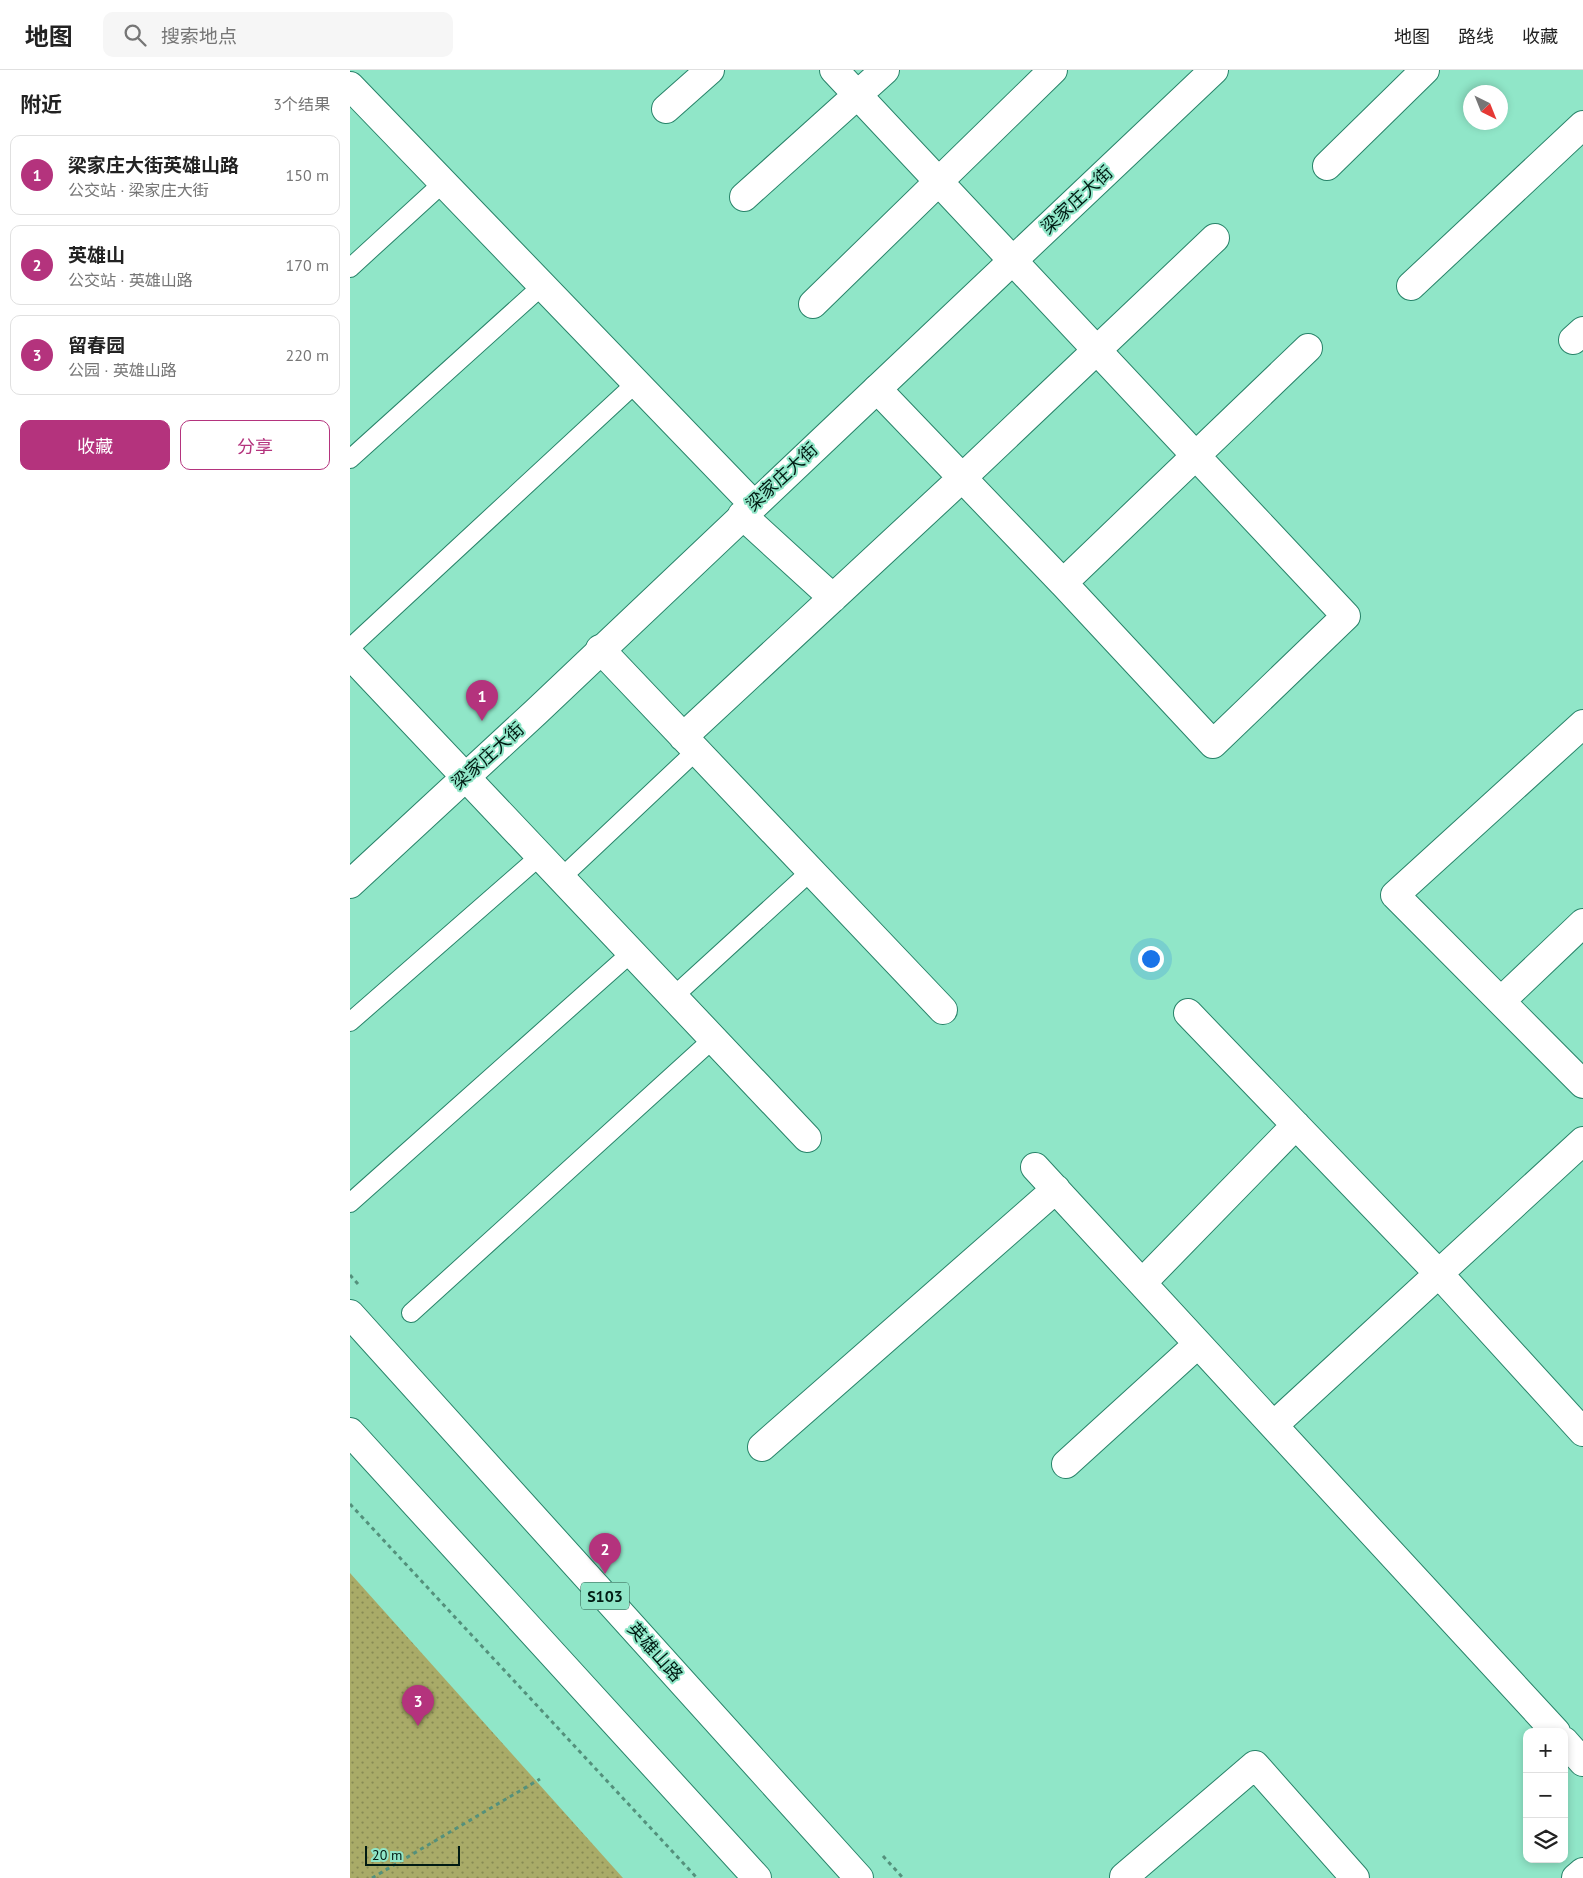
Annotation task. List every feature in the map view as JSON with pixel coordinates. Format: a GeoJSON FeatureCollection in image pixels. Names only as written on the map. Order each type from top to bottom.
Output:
{"type":"FeatureCollection","features":[{"type":"Feature","properties":{"kind":"street"},"geometry":{"type":"LineString","coordinates":[[666,109],[710,70]]}},
{"type":"Feature","properties":{"kind":"street"},"geometry":{"type":"LineString","coordinates":[[834,70],[1096,352],[1346,616],[1213,744],[1063,583],[877,389]]}},
{"type":"Feature","properties":{"kind":"street"},"geometry":{"type":"LineString","coordinates":[[744,197],[885,70]]}},
{"type":"Feature","properties":{"kind":"street"},"geometry":{"type":"LineString","coordinates":[[813,304],[937,181],[1053,70]]}},
{"type":"Feature","properties":{"kind":"street","name":"梁家庄大街"},"geometry":{"type":"LineString","coordinates":[[350,884],[1214,70]]}},
{"type":"Feature","properties":{"kind":"street"},"geometry":{"type":"LineString","coordinates":[[1327,166],[1425,70]]}},
{"type":"Feature","properties":{"kind":"street"},"geometry":{"type":"LineString","coordinates":[[350,86],[636,384],[748,510],[833,598]]}},
{"type":"Feature","properties":{"kind":"street"},"geometry":{"type":"LineString","coordinates":[[1411,286],[1583,125]]}},
{"type":"Feature","properties":{"kind":"street"},"geometry":{"type":"LineString","coordinates":[[689,744],[833,598],[1096,352],[1214,238]]}},
{"type":"Feature","properties":{"kind":"street"},"geometry":{"type":"LineString","coordinates":[[1063,583],[1308,348]]}},
{"type":"Feature","properties":{"kind":"street"},"geometry":{"type":"LineString","coordinates":[[600,649],[942,1010]]}},
{"type":"Feature","properties":{"kind":"street"},"geometry":{"type":"LineString","coordinates":[[350,655],[807,1138]]}},
{"type":"Feature","properties":{"kind":"street"},"geometry":{"type":"LineString","coordinates":[[1583,724],[1395,896],[1583,1084]]}},
{"type":"Feature","properties":{"kind":"street"},"geometry":{"type":"LineString","coordinates":[[1501,1002],[1583,923]]}},
{"type":"Feature","properties":{"kind":"street"},"geometry":{"type":"LineString","coordinates":[[1188,1013],[1438,1274],[1583,1432]]}},
{"type":"Feature","properties":{"kind":"street"},"geometry":{"type":"LineString","coordinates":[[1142,1283],[1296,1125]]}},
{"type":"Feature","properties":{"kind":"street"},"geometry":{"type":"LineString","coordinates":[[1274,1425],[1583,1141]]}},
{"type":"Feature","properties":{"kind":"street"},"geometry":{"type":"LineString","coordinates":[[1035,1167],[1552,1728]]}},
{"type":"Feature","properties":{"kind":"street"},"geometry":{"type":"LineString","coordinates":[[762,1447],[1056,1189]]}},
{"type":"Feature","properties":{"kind":"street","name":"英雄山路"},"geometry":{"type":"LineString","coordinates":[[350,1314],[859,1878]]}},
{"type":"Feature","properties":{"kind":"street"},"geometry":{"type":"LineString","coordinates":[[1066,1464],[1198,1344]]}},
{"type":"Feature","properties":{"kind":"street"},"geometry":{"type":"LineString","coordinates":[[350,1432],[757,1878]]}},
{"type":"Feature","properties":{"kind":"street"},"geometry":{"type":"LineString","coordinates":[[1568,1745],[1583,1762]]}},
{"type":"Feature","properties":{"kind":"street"},"geometry":{"type":"LineString","coordinates":[[1124,1877],[1255,1765],[1355,1878]]}},
{"type":"Feature","properties":{"kind":"street"},"geometry":{"type":"LineString","coordinates":[[1576,1878],[1583,1872]]}},
{"type":"Feature","properties":{"kind":"lane"},"geometry":{"type":"LineString","coordinates":[[350,268],[443,183]]}},
{"type":"Feature","properties":{"kind":"lane"},"geometry":{"type":"LineString","coordinates":[[350,459],[542,286]]}},
{"type":"Feature","properties":{"kind":"lane"},"geometry":{"type":"LineString","coordinates":[[350,648],[636,384]]}},
{"type":"Feature","properties":{"kind":"lane"},"geometry":{"type":"LineString","coordinates":[[561,878],[689,744]]}},
{"type":"Feature","properties":{"kind":"lane"},"geometry":{"type":"LineString","coordinates":[[350,1022],[540,856]]}},
{"type":"Feature","properties":{"kind":"lane"},"geometry":{"type":"LineString","coordinates":[[673,997],[811,871]]}},
{"type":"Feature","properties":{"kind":"lane"},"geometry":{"type":"LineString","coordinates":[[350,1203],[631,953]]}},
{"type":"Feature","properties":{"kind":"lane"},"geometry":{"type":"LineString","coordinates":[[411,1313],[713,1039]]}},
{"type":"Feature","properties":{"kind":"path"},"geometry":{"type":"LineString","coordinates":[[350,1504],[697,1878]]}},
{"type":"Feature","properties":{"kind":"path"},"geometry":{"type":"LineString","coordinates":[[372,1878],[540,1779]]}},
{"type":"Feature","properties":{"kind":"green space"},"geometry":{"type":"Polygon","coordinates":[[[350,1573],[623,1878],[350,1878],[350,1573]]]}},
{"type":"Feature","properties":{"kind":"place","name":"梁家庄大街英雄山路"},"geometry":{"type":"Point","coordinates":[482,721]}},
{"type":"Feature","properties":{"kind":"place","name":"英雄山"},"geometry":{"type":"Point","coordinates":[605,1574]}},
{"type":"Feature","properties":{"kind":"place","name":"留春园"},"geometry":{"type":"Point","coordinates":[418,1726]}}]}
